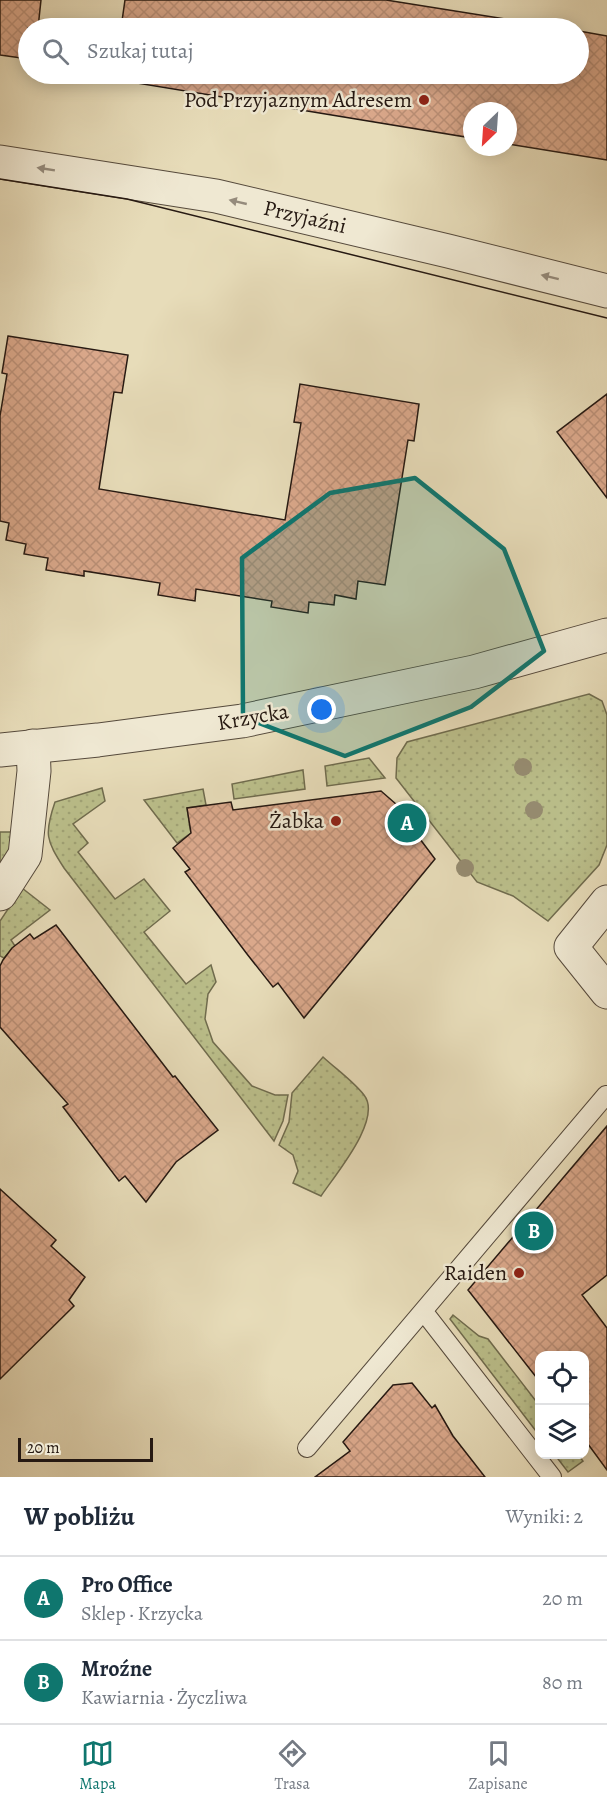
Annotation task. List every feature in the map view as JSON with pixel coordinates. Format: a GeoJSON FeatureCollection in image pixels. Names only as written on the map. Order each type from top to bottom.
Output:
{"type":"FeatureCollection","features":[{"type":"Feature","properties":{"kind":"street","name":"Przyjaźni"},"geometry":{"type":"LineString","coordinates":[[0,162],[216,196],[607,291]]}},
{"type":"Feature","properties":{"kind":"street","name":"Krzycka"},"geometry":{"type":"LineString","coordinates":[[0,750],[242,721],[474,672],[607,635]]}},
{"type":"Feature","properties":{"kind":"street"},"geometry":{"type":"LineString","coordinates":[[0,894],[25,855],[34,771],[33,746]]}},
{"type":"Feature","properties":{"kind":"street"},"geometry":{"type":"LineString","coordinates":[[607,902],[571,947],[607,992]]}},
{"type":"Feature","properties":{"kind":"lane"},"geometry":{"type":"LineString","coordinates":[[307,1448],[606,1095]]}},
{"type":"Feature","properties":{"kind":"lane"},"geometry":{"type":"LineString","coordinates":[[424,1312],[552,1477]]}},
{"type":"Feature","properties":{"kind":"highlighted area"},"geometry":{"type":"Polygon","coordinates":[[[415,478],[504,549],[544,651],[471,707],[345,756],[243,717],[242,558],[330,493],[415,478]]]}},
{"type":"Feature","properties":{"kind":"green space"},"geometry":{"type":"Polygon","coordinates":[[[589,694],[602,701],[607,715],[607,845],[599,865],[548,921],[513,896],[477,882],[396,778],[397,758],[407,742],[589,694]]]}},
{"type":"Feature","properties":{"kind":"green space"},"geometry":{"type":"Polygon","coordinates":[[[369,758],[385,778],[327,786],[325,766],[369,758]]]}},
{"type":"Feature","properties":{"kind":"green space"},"geometry":{"type":"Polygon","coordinates":[[[303,770],[305,789],[234,799],[232,784],[303,770]]]}},
{"type":"Feature","properties":{"kind":"green space"},"geometry":{"type":"Polygon","coordinates":[[[102,788],[105,801],[73,824],[88,843],[78,852],[115,899],[144,879],[170,911],[144,932],[186,984],[211,965],[216,982],[208,994],[205,1019],[213,1042],[252,1086],[275,1095],[288,1095],[283,1121],[274,1141],[64,868],[53,850],[48,830],[55,802],[102,788]]]}},
{"type":"Feature","properties":{"kind":"green space"},"geometry":{"type":"Polygon","coordinates":[[[203,789],[206,805],[187,808],[191,833],[177,843],[144,800],[203,789]]]}},
{"type":"Feature","properties":{"kind":"green space"},"geometry":{"type":"Polygon","coordinates":[[[0,832],[13,832],[10,853],[0,870],[0,832]]]}},
{"type":"Feature","properties":{"kind":"green space"},"geometry":{"type":"Polygon","coordinates":[[[22,888],[50,910],[11,940],[15,946],[4,958],[0,956],[0,921],[22,888]]]}},
{"type":"Feature","properties":{"kind":"green space"},"geometry":{"type":"Polygon","coordinates":[[[323,1057],[360,1090],[368,1105],[367,1118],[355,1147],[321,1196],[293,1183],[298,1171],[293,1155],[279,1145],[289,1122],[292,1093],[323,1057]]]}},
{"type":"Feature","properties":{"kind":"green space"},"geometry":{"type":"Polygon","coordinates":[[[453,1315],[479,1336],[488,1339],[535,1400],[535,1430],[450,1319],[453,1315]]]}},
{"type":"Feature","properties":{"kind":"green space"},"geometry":{"type":"Polygon","coordinates":[[[558,1459],[581,1459],[583,1461],[568,1472],[558,1459]]]}},
{"type":"Feature","properties":{"kind":"building"},"geometry":{"type":"Polygon","coordinates":[[[0,0],[41,0],[39,18],[18,18],[18,58],[0,55],[0,0]]]}},
{"type":"Feature","properties":{"kind":"building"},"geometry":{"type":"Polygon","coordinates":[[[125,0],[386,0],[498,18],[122,18],[125,0]]]}},
{"type":"Feature","properties":{"kind":"building","name":"Pod Przyjaznym Adresem"},"geometry":{"type":"Polygon","coordinates":[[[589,33],[607,36],[607,160],[517,145],[517,102],[463,102],[463,137],[143,84],[589,84],[589,33]]]}},
{"type":"Feature","properties":{"kind":"building"},"geometry":{"type":"Polygon","coordinates":[[[8,336],[128,355],[122,393],[114,392],[99,489],[285,520],[301,423],[294,422],[300,384],[419,404],[414,441],[408,440],[385,585],[358,581],[356,599],[335,595],[334,605],[309,602],[308,613],[271,607],[272,601],[196,589],[195,601],[158,595],[160,583],[84,571],[84,576],[46,570],[48,558],[24,554],[26,544],[6,540],[9,523],[0,521],[0,416],[7,374],[2,373],[8,336]]]}},
{"type":"Feature","properties":{"kind":"building"},"geometry":{"type":"Polygon","coordinates":[[[607,394],[607,498],[557,432],[607,394]]]}},
{"type":"Feature","properties":{"kind":"building"},"geometry":{"type":"Polygon","coordinates":[[[381,791],[420,825],[414,831],[435,859],[304,1018],[278,983],[273,987],[247,954],[185,872],[190,869],[173,848],[191,833],[187,808],[231,802],[233,810],[381,791]]]}},
{"type":"Feature","properties":{"kind":"building"},"geometry":{"type":"Polygon","coordinates":[[[56,925],[173,1077],[175,1076],[218,1130],[176,1162],[146,1202],[125,1176],[119,1181],[63,1107],[68,1104],[0,1027],[0,966],[3,960],[12,948],[30,934],[34,939],[56,925]]]}},
{"type":"Feature","properties":{"kind":"building"},"geometry":{"type":"Polygon","coordinates":[[[607,1126],[607,1275],[582,1295],[607,1328],[607,1470],[589,1445],[589,1351],[535,1351],[535,1376],[468,1290],[607,1126]]]}},
{"type":"Feature","properties":{"kind":"building"},"geometry":{"type":"Polygon","coordinates":[[[0,1189],[56,1240],[51,1246],[85,1277],[69,1300],[74,1306],[0,1379],[0,1189]]]}},
{"type":"Feature","properties":{"kind":"building"},"geometry":{"type":"Polygon","coordinates":[[[412,1383],[432,1408],[435,1405],[453,1436],[485,1477],[315,1477],[350,1451],[343,1442],[393,1385],[412,1383]]]}},
{"type":"Feature","properties":{"kind":"tram line"},"geometry":{"type":"LineString","coordinates":[[0,179],[127,199],[607,318]]}},
{"type":"Feature","properties":{"kind":"place","name":"Pod Przyjaznym Adresem"},"geometry":{"type":"Point","coordinates":[424,100]}},
{"type":"Feature","properties":{"kind":"place","name":"Żabka"},"geometry":{"type":"Point","coordinates":[336,821]}},
{"type":"Feature","properties":{"kind":"place","name":"Pro Office"},"geometry":{"type":"Point","coordinates":[407,823]}},
{"type":"Feature","properties":{"kind":"place","name":"Mroźne"},"geometry":{"type":"Point","coordinates":[534,1231]}},
{"type":"Feature","properties":{"kind":"place","name":"Raiden"},"geometry":{"type":"Point","coordinates":[519,1273]}}]}
